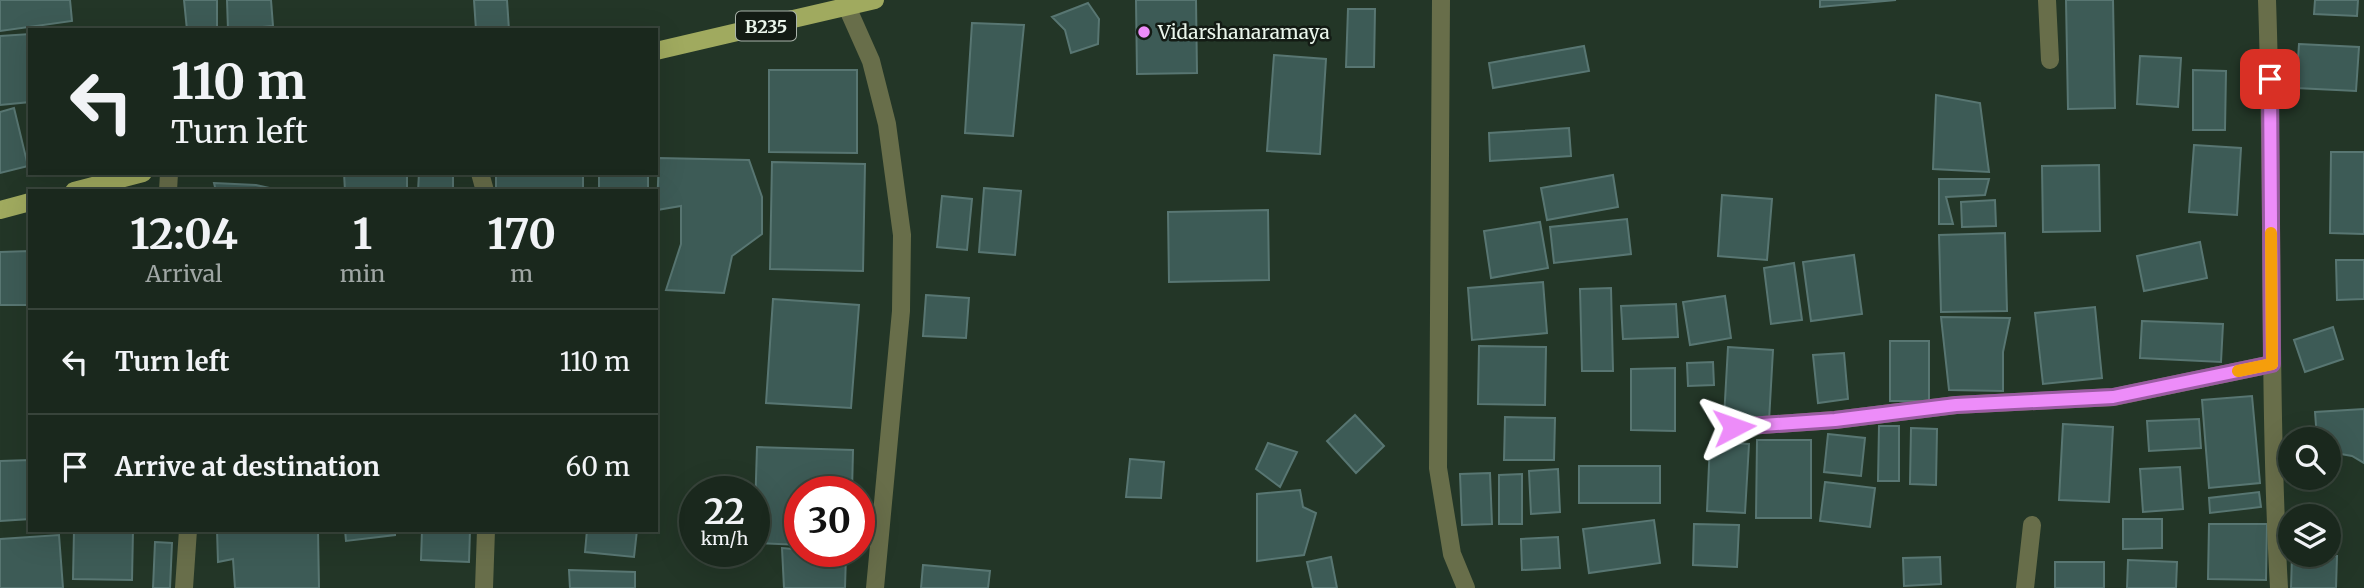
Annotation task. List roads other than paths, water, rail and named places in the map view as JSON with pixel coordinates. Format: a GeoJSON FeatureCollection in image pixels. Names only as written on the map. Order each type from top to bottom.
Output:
{"type":"FeatureCollection","features":[{"type":"Feature","properties":{"kind":"main road","name":"B235"},"geometry":{"type":"LineString","coordinates":[[658,51],[875,0]]}},
{"type":"Feature","properties":{"kind":"main road"},"geometry":{"type":"LineString","coordinates":[[82,189],[135,175]]}},
{"type":"Feature","properties":{"kind":"main road"},"geometry":{"type":"LineString","coordinates":[[0,210],[28,203]]}},
{"type":"Feature","properties":{"kind":"street"},"geometry":{"type":"LineString","coordinates":[[1441,0],[1438,468],[1452,554],[1466,588]]}},
{"type":"Feature","properties":{"kind":"street"},"geometry":{"type":"LineString","coordinates":[[2047,0],[2050,60]]}},
{"type":"Feature","properties":{"kind":"street"},"geometry":{"type":"LineString","coordinates":[[2267,0],[2272,364],[2279,588]]}},
{"type":"Feature","properties":{"kind":"street"},"geometry":{"type":"LineString","coordinates":[[847,7],[871,61],[887,124],[902,235],[901,311],[875,588]]}},
{"type":"Feature","properties":{"kind":"street"},"geometry":{"type":"LineString","coordinates":[[1734,427],[1835,420],[1956,405],[2113,397],[2272,364]]}},
{"type":"Feature","properties":{"kind":"street"},"geometry":{"type":"LineString","coordinates":[[2025,588],[2032,525]]}},
{"type":"Feature","properties":{"kind":"street"},"geometry":{"type":"LineString","coordinates":[[184,588],[188,532]]}},
{"type":"Feature","properties":{"kind":"street"},"geometry":{"type":"LineString","coordinates":[[484,588],[486,532]]}},
{"type":"Feature","properties":{"kind":"place","name":"Vidarshanaramaya"},"geometry":{"type":"Point","coordinates":[1144,32]}}]}
